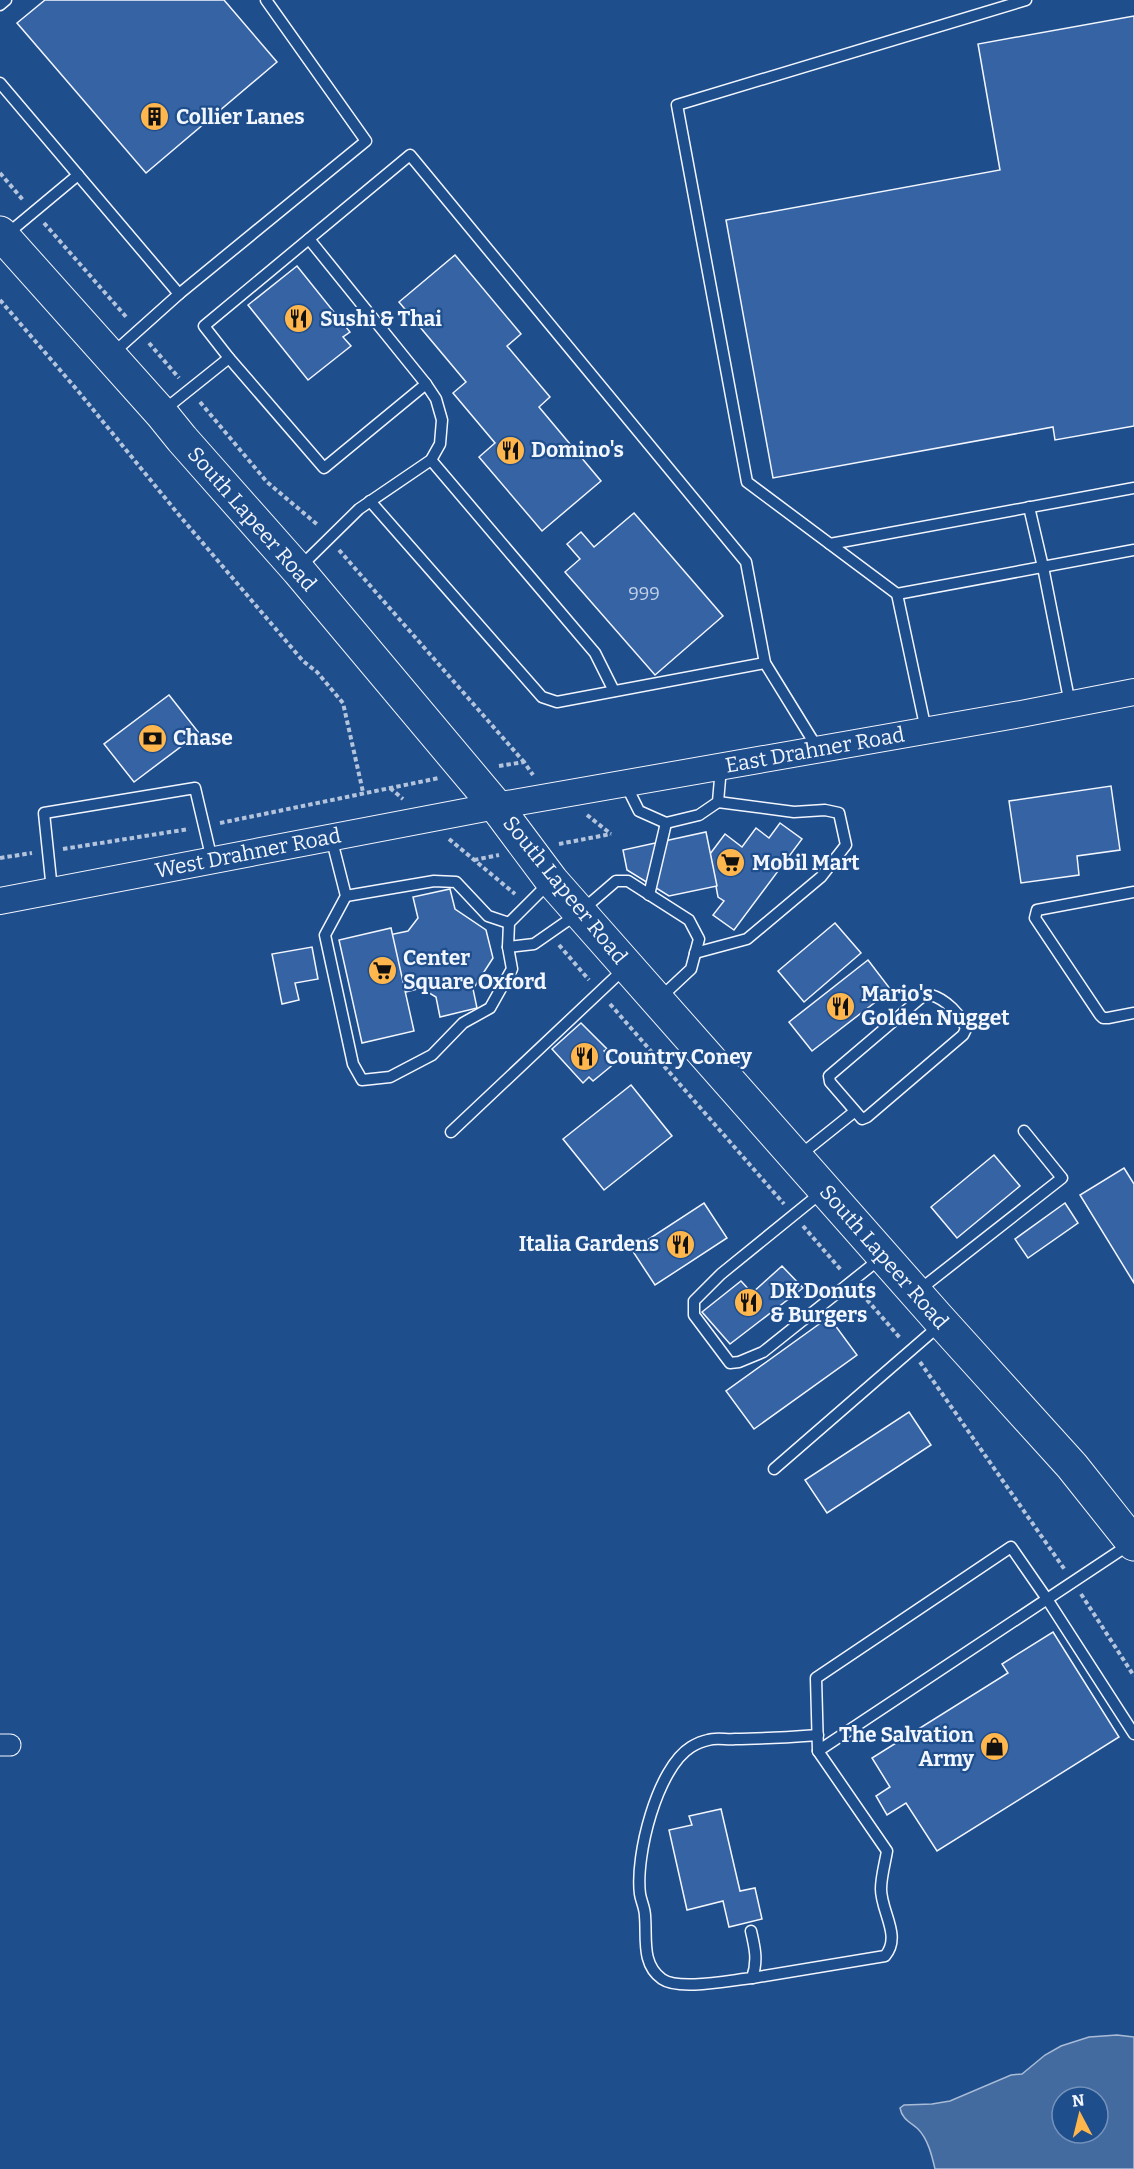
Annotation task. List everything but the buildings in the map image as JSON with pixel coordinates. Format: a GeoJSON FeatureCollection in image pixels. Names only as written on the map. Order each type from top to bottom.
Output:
{"type":"FeatureCollection","features":[{"type":"Feature","properties":{"kind":"main road","name":"South Lapeer Road"},"geometry":{"type":"LineString","coordinates":[[2,235],[298,570],[496,806],[552,880],[883,1257],[1072,1466],[1134,1543]]}},
{"type":"Feature","properties":{"kind":"street","name":"East Drahner Road"},"geometry":{"type":"LineString","coordinates":[[496,806],[1134,692]]}},
{"type":"Feature","properties":{"kind":"street","name":"West Drahner Road"},"geometry":{"type":"LineString","coordinates":[[0,901],[496,806]]}},
{"type":"Feature","properties":{"kind":"lane"},"geometry":{"type":"LineString","coordinates":[[0,5],[6,0]]}},
{"type":"Feature","properties":{"kind":"lane"},"geometry":{"type":"LineString","coordinates":[[109,357],[179,294],[366,141],[267,0]]}},
{"type":"Feature","properties":{"kind":"lane"},"geometry":{"type":"LineString","coordinates":[[926,730],[897,594],[747,482],[677,105],[1026,0]]}},
{"type":"Feature","properties":{"kind":"lane"},"geometry":{"type":"LineString","coordinates":[[0,83],[179,294]]}},
{"type":"Feature","properties":{"kind":"lane"},"geometry":{"type":"LineString","coordinates":[[426,384],[324,468],[204,326],[410,155],[746,562],[765,663],[818,749]]}},
{"type":"Feature","properties":{"kind":"lane"},"geometry":{"type":"LineString","coordinates":[[2,235],[78,175]]}},
{"type":"Feature","properties":{"kind":"lane"},"geometry":{"type":"LineString","coordinates":[[298,570],[359,509],[431,460],[440,444],[442,420],[436,399],[426,384],[309,239]]}},
{"type":"Feature","properties":{"kind":"lane"},"geometry":{"type":"LineString","coordinates":[[161,413],[229,358]]}},
{"type":"Feature","properties":{"kind":"lane"},"geometry":{"type":"LineString","coordinates":[[431,460],[595,653],[614,691]]}},
{"type":"Feature","properties":{"kind":"lane"},"geometry":{"type":"LineString","coordinates":[[830,544],[1134,488]]}},
{"type":"Feature","properties":{"kind":"lane"},"geometry":{"type":"LineString","coordinates":[[370,501],[542,697],[557,702],[765,663]]}},
{"type":"Feature","properties":{"kind":"lane"},"geometry":{"type":"LineString","coordinates":[[1029,507],[1070,704]]}},
{"type":"Feature","properties":{"kind":"lane"},"geometry":{"type":"LineString","coordinates":[[897,594],[1134,550]]}},
{"type":"Feature","properties":{"kind":"lane"},"geometry":{"type":"LineString","coordinates":[[717,802],[721,766]]}},
{"type":"Feature","properties":{"kind":"lane"},"geometry":{"type":"LineString","coordinates":[[625,783],[639,811],[666,823],[699,815],[717,802],[794,812],[825,810],[839,813],[846,845],[821,877],[747,939],[695,953]]}},
{"type":"Feature","properties":{"kind":"lane"},"geometry":{"type":"LineString","coordinates":[[53,891],[44,813],[195,788],[212,860]]}},
{"type":"Feature","properties":{"kind":"lane"},"geometry":{"type":"LineString","coordinates":[[649,895],[666,823]]}},
{"type":"Feature","properties":{"kind":"lane"},"geometry":{"type":"LineString","coordinates":[[331,837],[346,896],[326,935],[353,1064],[362,1080],[390,1077],[432,1055],[463,1023],[490,1008],[512,969],[508,947],[509,923],[552,880]]}},
{"type":"Feature","properties":{"kind":"lane"},"geometry":{"type":"LineString","coordinates":[[346,896],[434,881],[456,882],[488,916],[509,923]]}},
{"type":"Feature","properties":{"kind":"lane"},"geometry":{"type":"LineString","coordinates":[[508,947],[534,944],[580,912],[616,881],[628,881],[689,920],[699,939],[692,969],[658,1001]]}},
{"type":"Feature","properties":{"kind":"lane"},"geometry":{"type":"LineString","coordinates":[[1134,892],[1037,910],[1035,918],[1103,1018],[1134,1013]]}},
{"type":"Feature","properties":{"kind":"lane"},"geometry":{"type":"LineString","coordinates":[[451,1132],[627,966]]}},
{"type":"Feature","properties":{"kind":"lane"},"geometry":{"type":"LineString","coordinates":[[931,994],[943,1000],[963,1021],[966,1029],[963,1035],[867,1117],[862,1119],[854,1112],[830,1082],[829,1076],[923,996],[931,994]]}},
{"type":"Feature","properties":{"kind":"lane"},"geometry":{"type":"LineString","coordinates":[[797,1158],[854,1112]]}},
{"type":"Feature","properties":{"kind":"lane"},"geometry":{"type":"LineString","coordinates":[[915,1293],[1062,1178],[1024,1131]]}},
{"type":"Feature","properties":{"kind":"lane"},"geometry":{"type":"LineString","coordinates":[[824,1190],[721,1274],[694,1301],[694,1315],[730,1363],[740,1362],[763,1352],[883,1257]]}},
{"type":"Feature","properties":{"kind":"lane"},"geometry":{"type":"LineString","coordinates":[[774,1469],[942,1323]]}},
{"type":"Feature","properties":{"kind":"lane"},"geometry":{"type":"LineString","coordinates":[[818,1751],[1134,1543]]}},
{"type":"Feature","properties":{"kind":"lane"},"geometry":{"type":"LineString","coordinates":[[818,1735],[710,1739],[690,1748],[675,1764],[661,1787],[650,1817],[643,1848],[640,1893],[645,1915],[646,1952],[651,1969],[664,1981],[708,1984],[752,1978],[885,1956],[891,1949],[892,1936],[881,1889],[887,1851],[818,1751],[818,1735],[816,1678],[1011,1547],[1134,1734]]}},
{"type":"Feature","properties":{"kind":"lane"},"geometry":{"type":"LineString","coordinates":[[752,1931],[756,1966],[752,1978]]}},
{"type":"Feature","properties":{"kind":"path"},"geometry":{"type":"LineString","coordinates":[[0,173],[190,390],[267,482],[321,528],[529,769]]}},
{"type":"Feature","properties":{"kind":"path"},"geometry":{"type":"LineString","coordinates":[[0,300],[78,391],[194,534],[303,661],[317,672],[339,697],[343,703],[363,792]]}},
{"type":"Feature","properties":{"kind":"path"},"geometry":{"type":"LineString","coordinates":[[499,766],[524,762]]}},
{"type":"Feature","properties":{"kind":"path"},"geometry":{"type":"LineString","coordinates":[[0,858],[204,826],[385,789]]}},
{"type":"Feature","properties":{"kind":"path"},"geometry":{"type":"LineString","coordinates":[[462,850],[525,906]]}},
{"type":"Feature","properties":{"kind":"path"},"geometry":{"type":"LineString","coordinates":[[550,933],[911,1351],[1074,1582],[1134,1676]]}},
{"type":"Feature","properties":{"kind":"water"},"geometry":{"type":"Polygon","coordinates":[[[1117,2035],[1134,2037],[1134,2169],[935,2169],[924,2138],[918,2129],[904,2118],[900,2108],[904,2105],[950,2101],[1011,2075],[1022,2074],[1045,2055],[1061,2046],[1089,2037],[1117,2035]]]}},
{"type":"Feature","properties":{"kind":"place","name":"Collier Lanes"},"geometry":{"type":"Point","coordinates":[155,117]}},
{"type":"Feature","properties":{"kind":"place","name":"Sushi & Thai"},"geometry":{"type":"Point","coordinates":[299,319]}},
{"type":"Feature","properties":{"kind":"place","name":"Domino's"},"geometry":{"type":"Point","coordinates":[510,450]}},
{"type":"Feature","properties":{"kind":"place","name":"Chase"},"geometry":{"type":"Point","coordinates":[152,738]}},
{"type":"Feature","properties":{"kind":"place","name":"Mobil Mart"},"geometry":{"type":"Point","coordinates":[731,863]}},
{"type":"Feature","properties":{"kind":"place","name":"Center Square Oxford"},"geometry":{"type":"Point","coordinates":[382,970]}},
{"type":"Feature","properties":{"kind":"place","name":"Mario's Golden Nugget"},"geometry":{"type":"Point","coordinates":[840,1006]}},
{"type":"Feature","properties":{"kind":"place","name":"Country Coney"},"geometry":{"type":"Point","coordinates":[584,1057]}},
{"type":"Feature","properties":{"kind":"place","name":"Italia Gardens"},"geometry":{"type":"Point","coordinates":[680,1244]}},
{"type":"Feature","properties":{"kind":"place","name":"DK Donuts & Burgers"},"geometry":{"type":"Point","coordinates":[749,1303]}},
{"type":"Feature","properties":{"kind":"place","name":"The Salvation Army"},"geometry":{"type":"Point","coordinates":[995,1747]}}]}
